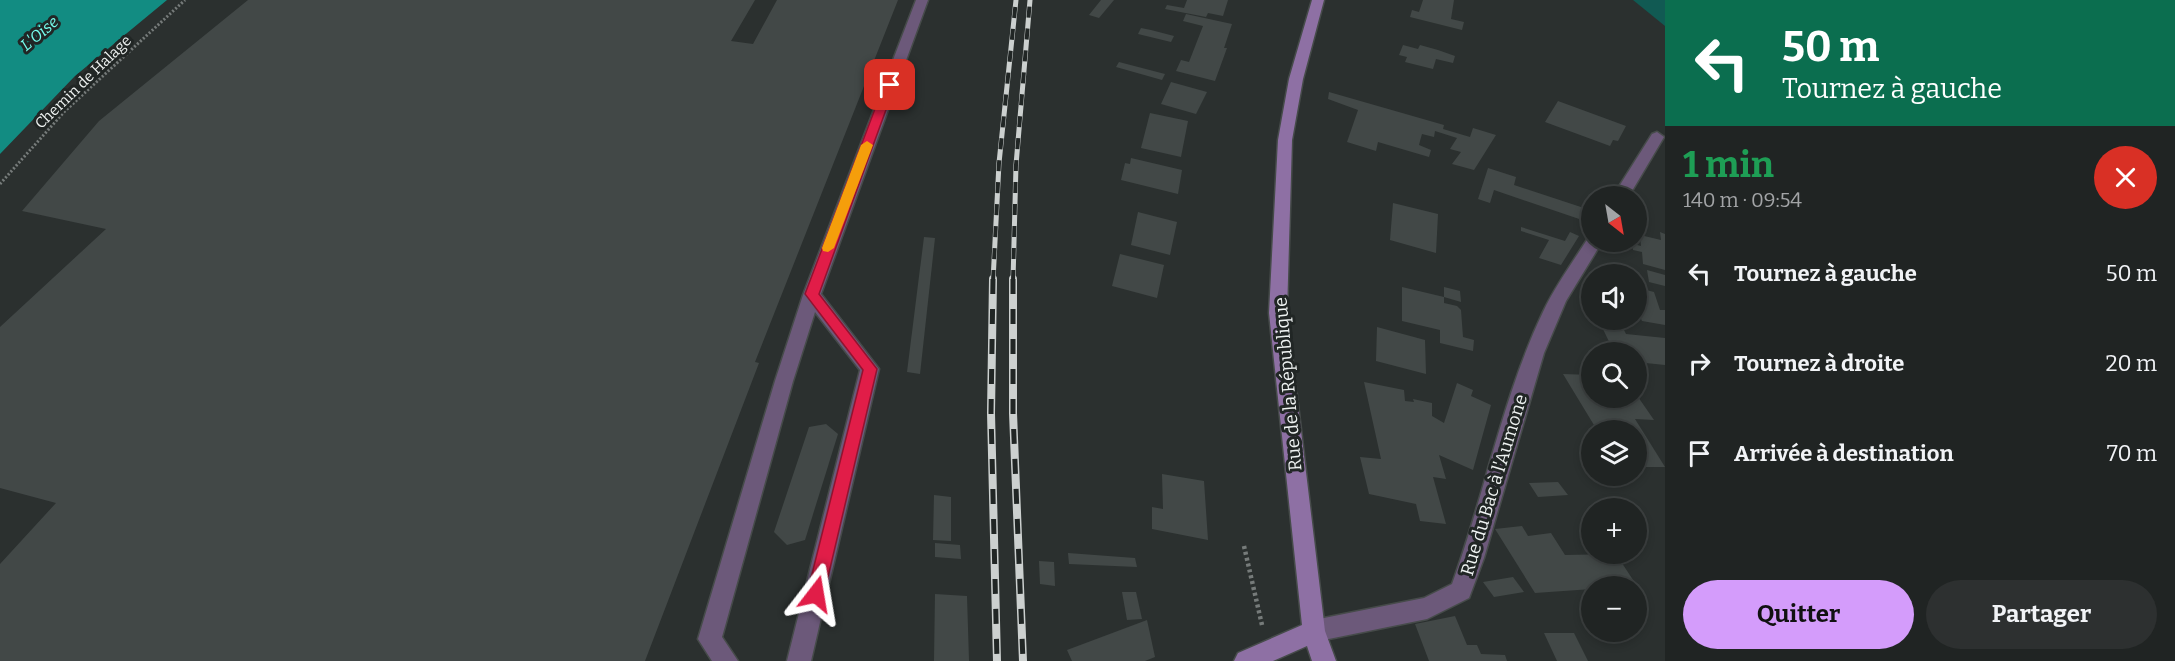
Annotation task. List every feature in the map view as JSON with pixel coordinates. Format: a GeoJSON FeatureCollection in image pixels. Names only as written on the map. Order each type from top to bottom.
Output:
{"type":"FeatureCollection","features":[{"type":"Feature","properties":{"kind":"main road","name":"Rue de la République"},"geometry":{"type":"LineString","coordinates":[[1318,0],[1296,79],[1285,140],[1278,313],[1314,631],[1324,661]]}},
{"type":"Feature","properties":{"kind":"main road"},"geometry":{"type":"LineString","coordinates":[[1246,661],[1314,631]]}},
{"type":"Feature","properties":{"kind":"street"},"geometry":{"type":"LineString","coordinates":[[726,661],[710,639],[784,381],[812,294],[922,0]]}},
{"type":"Feature","properties":{"kind":"street"},"geometry":{"type":"LineString","coordinates":[[1627,186],[1657,137]]}},
{"type":"Feature","properties":{"kind":"street","name":"Rue du Bac à l'Aumone"},"geometry":{"type":"LineString","coordinates":[[1314,631],[1426,608],[1461,591],[1474,558],[1511,424],[1548,318],[1588,252]]}},
{"type":"Feature","properties":{"kind":"street"},"geometry":{"type":"LineString","coordinates":[[799,661],[870,369],[812,294]]}},
{"type":"Feature","properties":{"kind":"path","name":"Chemin de Halage"},"geometry":{"type":"LineString","coordinates":[[0,184],[64,112],[185,0]]}},
{"type":"Feature","properties":{"kind":"path"},"geometry":{"type":"LineString","coordinates":[[1244,546],[1268,652]]}},
{"type":"Feature","properties":{"kind":"shaded area"},"geometry":{"type":"Polygon","coordinates":[[[1633,0],[1665,0],[1665,26],[1633,0]]]}},
{"type":"Feature","properties":{"kind":"water","name":"L'Oise"},"geometry":{"type":"Polygon","coordinates":[[[0,0],[167,0],[75,76],[0,154],[0,0]]]}},
{"type":"Feature","properties":{"kind":"building"},"geometry":{"type":"Polygon","coordinates":[[[248,0],[755,0],[731,41],[753,44],[777,0],[898,0],[755,362],[759,363],[645,661],[0,661],[0,564],[56,503],[0,488],[0,327],[106,229],[22,211],[99,121],[248,0]]]}},
{"type":"Feature","properties":{"kind":"building"},"geometry":{"type":"Polygon","coordinates":[[[1101,0],[1114,0],[1099,18],[1089,15],[1101,0]]]}},
{"type":"Feature","properties":{"kind":"building"},"geometry":{"type":"Polygon","coordinates":[[[1187,0],[1228,0],[1223,16],[1208,13],[1206,17],[1165,9],[1167,5],[1184,8],[1187,0]]]}},
{"type":"Feature","properties":{"kind":"building"},"geometry":{"type":"Polygon","coordinates":[[[1423,0],[1454,0],[1451,19],[1464,22],[1462,30],[1410,17],[1412,10],[1419,12],[1423,0]]]}},
{"type":"Feature","properties":{"kind":"building"},"geometry":{"type":"Polygon","coordinates":[[[1186,14],[1232,24],[1224,48],[1227,48],[1215,81],[1176,71],[1181,60],[1189,62],[1203,26],[1183,21],[1186,14]]]}},
{"type":"Feature","properties":{"kind":"building"},"geometry":{"type":"Polygon","coordinates":[[[1141,28],[1174,36],[1171,42],[1138,34],[1141,28]]]}},
{"type":"Feature","properties":{"kind":"building"},"geometry":{"type":"Polygon","coordinates":[[[1403,45],[1418,49],[1420,45],[1455,56],[1453,63],[1436,59],[1433,69],[1405,62],[1407,57],[1399,55],[1403,45]]]}},
{"type":"Feature","properties":{"kind":"building"},"geometry":{"type":"Polygon","coordinates":[[[1119,62],[1165,74],[1162,80],[1116,67],[1119,62]]]}},
{"type":"Feature","properties":{"kind":"building"},"geometry":{"type":"Polygon","coordinates":[[[1171,82],[1207,92],[1196,114],[1161,104],[1171,82]]]}},
{"type":"Feature","properties":{"kind":"building"},"geometry":{"type":"Polygon","coordinates":[[[1329,92],[1444,125],[1443,129],[1470,137],[1473,128],[1496,135],[1474,170],[1452,164],[1461,152],[1450,149],[1457,138],[1435,131],[1434,137],[1422,134],[1419,145],[1431,150],[1429,157],[1378,142],[1376,151],[1347,142],[1358,110],[1328,99],[1329,92]]]}},
{"type":"Feature","properties":{"kind":"building"},"geometry":{"type":"Polygon","coordinates":[[[1558,101],[1626,126],[1618,141],[1613,140],[1610,146],[1545,122],[1558,101]]]}},
{"type":"Feature","properties":{"kind":"building"},"geometry":{"type":"Polygon","coordinates":[[[1150,113],[1188,121],[1181,157],[1141,148],[1150,113]]]}},
{"type":"Feature","properties":{"kind":"building"},"geometry":{"type":"Polygon","coordinates":[[[1131,158],[1182,170],[1178,194],[1121,180],[1125,163],[1130,164],[1131,158]]]}},
{"type":"Feature","properties":{"kind":"building"},"geometry":{"type":"Polygon","coordinates":[[[1488,168],[1516,177],[1514,185],[1581,207],[1581,220],[1494,190],[1490,203],[1478,199],[1488,168]]]}},
{"type":"Feature","properties":{"kind":"building"},"geometry":{"type":"Polygon","coordinates":[[[1393,203],[1438,214],[1436,253],[1390,240],[1393,203]]]}},
{"type":"Feature","properties":{"kind":"building"},"geometry":{"type":"Polygon","coordinates":[[[1138,212],[1177,222],[1170,255],[1131,245],[1138,212]]]}},
{"type":"Feature","properties":{"kind":"building"},"geometry":{"type":"Polygon","coordinates":[[[1521,227],[1565,241],[1570,232],[1579,236],[1561,265],[1539,258],[1549,240],[1521,231],[1521,227]]]}},
{"type":"Feature","properties":{"kind":"building"},"geometry":{"type":"Polygon","coordinates":[[[1660,232],[1665,234],[1665,270],[1643,264],[1642,252],[1647,252],[1647,237],[1661,240],[1660,232]]]}},
{"type":"Feature","properties":{"kind":"building"},"geometry":{"type":"Polygon","coordinates":[[[924,237],[935,238],[920,374],[907,372],[924,237]]]}},
{"type":"Feature","properties":{"kind":"building"},"geometry":{"type":"Polygon","coordinates":[[[1120,254],[1164,265],[1157,298],[1112,286],[1120,254]]]}},
{"type":"Feature","properties":{"kind":"building"},"geometry":{"type":"Polygon","coordinates":[[[1647,270],[1665,275],[1665,286],[1649,282],[1647,270]]]}},
{"type":"Feature","properties":{"kind":"building"},"geometry":{"type":"Polygon","coordinates":[[[1402,287],[1444,297],[1444,303],[1457,306],[1461,310],[1463,337],[1474,340],[1473,351],[1440,343],[1440,330],[1402,321],[1402,287]]]}},
{"type":"Feature","properties":{"kind":"building"},"geometry":{"type":"Polygon","coordinates":[[[1444,287],[1460,291],[1461,302],[1444,297],[1444,287]]]}},
{"type":"Feature","properties":{"kind":"building"},"geometry":{"type":"Polygon","coordinates":[[[1647,290],[1654,292],[1660,310],[1665,310],[1665,325],[1647,322],[1647,290]]]}},
{"type":"Feature","properties":{"kind":"building"},"geometry":{"type":"Polygon","coordinates":[[[1377,327],[1425,340],[1426,374],[1376,361],[1377,327]]]}},
{"type":"Feature","properties":{"kind":"building"},"geometry":{"type":"Polygon","coordinates":[[[1603,330],[1624,330],[1626,334],[1665,338],[1665,365],[1647,363],[1647,342],[1609,342],[1603,330]]]}},
{"type":"Feature","properties":{"kind":"building"},"geometry":{"type":"Polygon","coordinates":[[[1563,374],[1581,375],[1581,404],[1563,374]]]}},
{"type":"Feature","properties":{"kind":"building"},"geometry":{"type":"Polygon","coordinates":[[[1364,382],[1404,390],[1405,401],[1414,402],[1413,399],[1432,403],[1432,416],[1444,423],[1457,383],[1473,390],[1471,396],[1491,405],[1473,470],[1439,455],[1446,479],[1433,477],[1446,524],[1420,521],[1416,504],[1369,494],[1360,457],[1381,459],[1364,382]]]}},
{"type":"Feature","properties":{"kind":"building"},"geometry":{"type":"Polygon","coordinates":[[[1584,408],[1646,408],[1654,420],[1635,419],[1591,420],[1584,408]]]}},
{"type":"Feature","properties":{"kind":"building"},"geometry":{"type":"Polygon","coordinates":[[[826,424],[838,434],[805,540],[787,545],[774,532],[809,427],[826,424]]]}},
{"type":"Feature","properties":{"kind":"building"},"geometry":{"type":"Polygon","coordinates":[[[1647,438],[1665,467],[1647,467],[1647,438]]]}},
{"type":"Feature","properties":{"kind":"building"},"geometry":{"type":"Polygon","coordinates":[[[1162,474],[1204,481],[1208,540],[1152,529],[1152,507],[1163,509],[1162,474]]]}},
{"type":"Feature","properties":{"kind":"building"},"geometry":{"type":"Polygon","coordinates":[[[1558,482],[1568,495],[1538,497],[1529,483],[1558,482]]]}},
{"type":"Feature","properties":{"kind":"building"},"geometry":{"type":"Polygon","coordinates":[[[934,495],[951,497],[951,541],[933,540],[934,495]]]}},
{"type":"Feature","properties":{"kind":"building"},"geometry":{"type":"Polygon","coordinates":[[[1522,526],[1528,536],[1551,533],[1565,555],[1581,555],[1581,564],[1623,564],[1630,576],[1581,576],[1581,590],[1535,593],[1495,529],[1522,526]]]}},
{"type":"Feature","properties":{"kind":"building"},"geometry":{"type":"Polygon","coordinates":[[[935,543],[960,545],[961,559],[935,557],[935,543]]]}},
{"type":"Feature","properties":{"kind":"building"},"geometry":{"type":"Polygon","coordinates":[[[1068,553],[1135,558],[1137,567],[1069,564],[1068,553]]]}},
{"type":"Feature","properties":{"kind":"building"},"geometry":{"type":"Polygon","coordinates":[[[1039,561],[1054,562],[1055,586],[1040,584],[1039,561]]]}},
{"type":"Feature","properties":{"kind":"building"},"geometry":{"type":"Polygon","coordinates":[[[1513,577],[1524,592],[1494,597],[1483,582],[1513,577]]]}},
{"type":"Feature","properties":{"kind":"building"},"geometry":{"type":"Polygon","coordinates":[[[1122,592],[1136,592],[1142,619],[1127,620],[1122,592]]]}},
{"type":"Feature","properties":{"kind":"building"},"geometry":{"type":"Polygon","coordinates":[[[935,594],[967,596],[969,661],[934,661],[935,594]]]}},
{"type":"Feature","properties":{"kind":"building"},"geometry":{"type":"Polygon","coordinates":[[[1455,616],[1467,645],[1477,645],[1481,654],[1505,655],[1507,661],[1429,661],[1415,624],[1455,616]]]}},
{"type":"Feature","properties":{"kind":"building"},"geometry":{"type":"Polygon","coordinates":[[[1147,620],[1155,657],[1145,661],[1072,661],[1067,650],[1147,620]]]}},
{"type":"Feature","properties":{"kind":"building"},"geometry":{"type":"Polygon","coordinates":[[[1544,633],[1574,633],[1588,661],[1557,661],[1544,633]]]}},
{"type":"Feature","properties":{"kind":"railway"},"geometry":{"type":"LineString","coordinates":[[993,281],[999,163],[1016,0]]}},
{"type":"Feature","properties":{"kind":"railway"},"geometry":{"type":"LineString","coordinates":[[1013,281],[1016,165],[1030,0]]}},
{"type":"Feature","properties":{"kind":"railway"},"geometry":{"type":"LineString","coordinates":[[993,279],[991,413],[997,661]]}},
{"type":"Feature","properties":{"kind":"railway"},"geometry":{"type":"LineString","coordinates":[[1013,281],[1013,413],[1023,661]]}},
{"type":"Feature","properties":{"kind":"slow traffic"},"geometry":{"type":"LineString","coordinates":[[828,248],[867,145]]}},
{"type":"Feature","properties":{"kind":"route"},"geometry":{"type":"LineString","coordinates":[[816,594],[870,369],[812,294],[890,85]]}}]}
